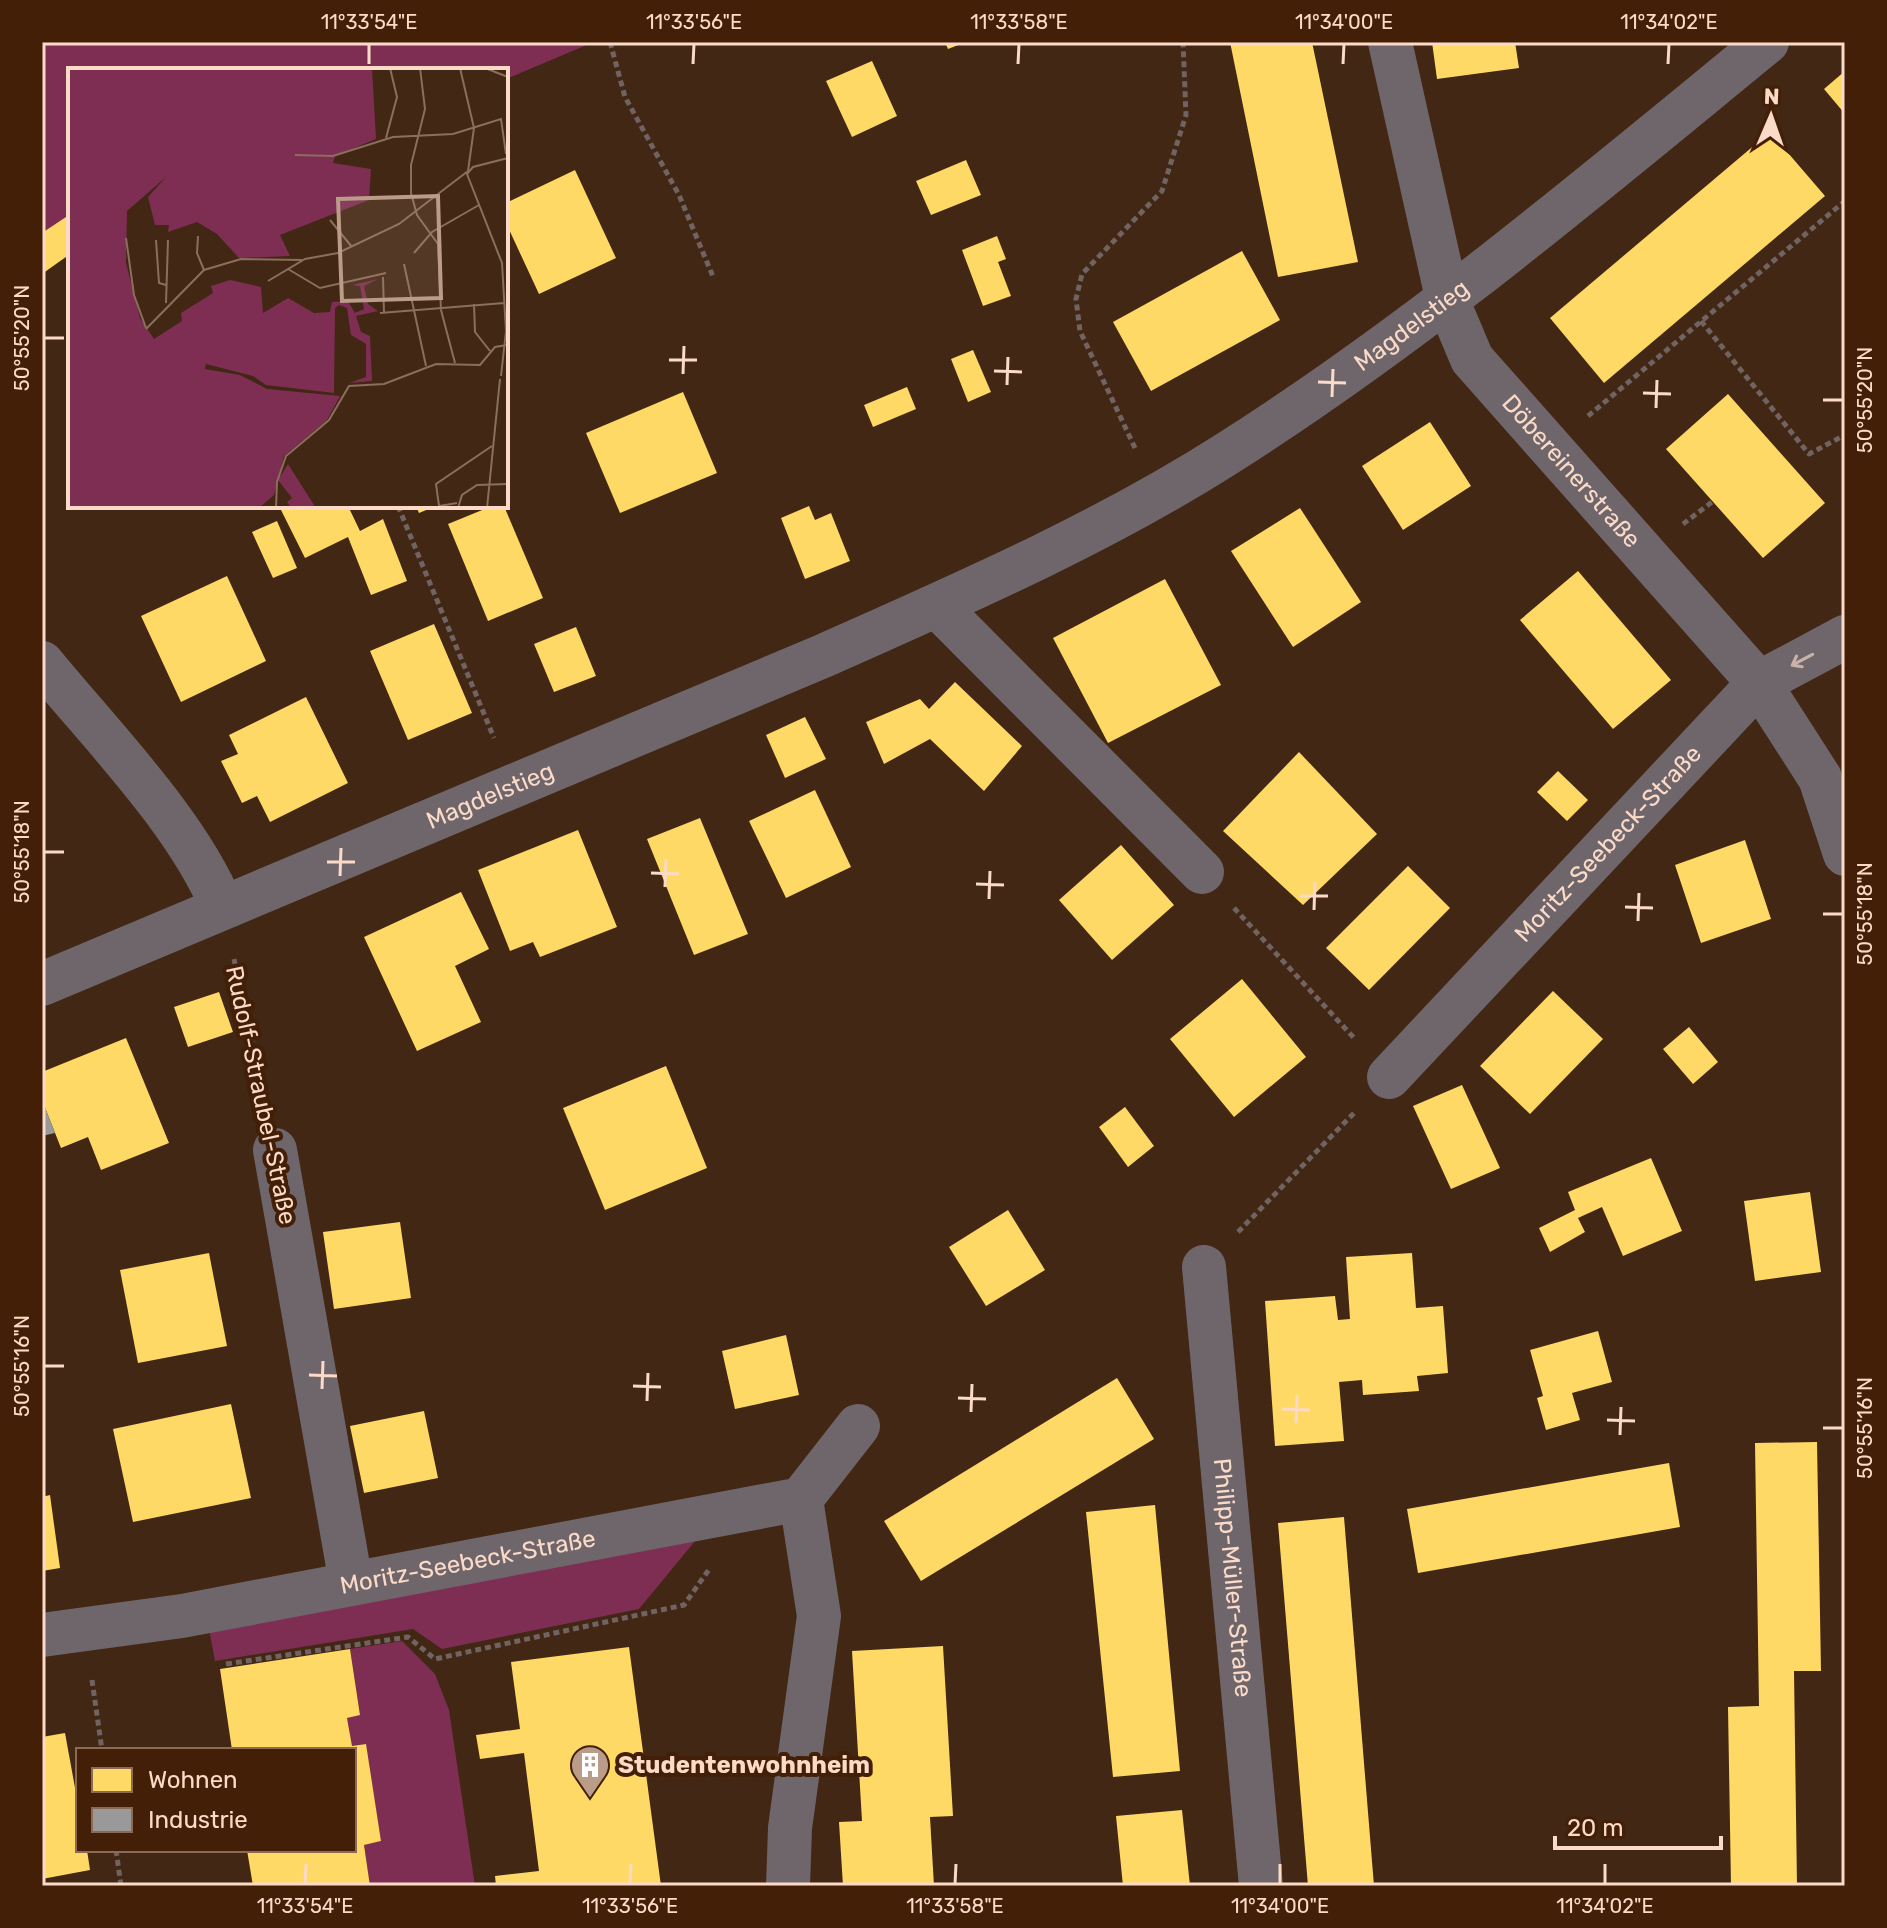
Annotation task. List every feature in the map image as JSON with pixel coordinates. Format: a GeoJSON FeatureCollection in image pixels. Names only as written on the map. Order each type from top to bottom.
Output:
{"type":"FeatureCollection","features":[{"type":"Feature","properties":{"kind":"street","name":"Döbereinerstraße"},"geometry":{"type":"LineString","coordinates":[[1390,42],[1448,302],[1472,359],[1759,683],[1820,778],[1845,854]]}},
{"type":"Feature","properties":{"kind":"street","name":"Magdelstieg"},"geometry":{"type":"LineString","coordinates":[[42,984],[937,606],[1128,512],[1216,461],[1448,302],[1767,42]]}},
{"type":"Feature","properties":{"kind":"street"},"geometry":{"type":"LineString","coordinates":[[937,606],[1202,872]]}},
{"type":"Feature","properties":{"kind":"street","name":"Moritz-Seebeck-Straße"},"geometry":{"type":"LineString","coordinates":[[1389,1077],[1759,683],[1845,637]]}},
{"type":"Feature","properties":{"kind":"street"},"geometry":{"type":"LineString","coordinates":[[42,663],[185,839],[210,877],[222,907]]}},
{"type":"Feature","properties":{"kind":"street","name":"Rudolf-Straubel-Straße"},"geometry":{"type":"LineString","coordinates":[[275,1150],[351,1583]]}},
{"type":"Feature","properties":{"kind":"street","name":"Philipp-Müller-Straße"},"geometry":{"type":"LineString","coordinates":[[1204,1267],[1261,1886]]}},
{"type":"Feature","properties":{"kind":"street"},"geometry":{"type":"LineString","coordinates":[[788,1886],[790,1828],[819,1616],[801,1499],[858,1426]]}},
{"type":"Feature","properties":{"kind":"street","name":"Moritz-Seebeck-Straße"},"geometry":{"type":"LineString","coordinates":[[42,1635],[182,1616],[801,1499]]}},
{"type":"Feature","properties":{"kind":"path"},"geometry":{"type":"LineString","coordinates":[[610,42],[625,97],[679,195],[714,279]]}},
{"type":"Feature","properties":{"kind":"path"},"geometry":{"type":"LineString","coordinates":[[1136,450],[1080,331],[1076,299],[1082,274],[1106,245],[1162,191],[1186,115],[1183,42]]}},
{"type":"Feature","properties":{"kind":"path"},"geometry":{"type":"LineString","coordinates":[[1597,409],[1845,201]]}},
{"type":"Feature","properties":{"kind":"path"},"geometry":{"type":"LineString","coordinates":[[1701,321],[1809,454],[1845,435]]}},
{"type":"Feature","properties":{"kind":"path"},"geometry":{"type":"LineString","coordinates":[[1676,530],[1712,502]]}},
{"type":"Feature","properties":{"kind":"path"},"geometry":{"type":"LineString","coordinates":[[399,508],[515,785]]}},
{"type":"Feature","properties":{"kind":"path"},"geometry":{"type":"LineString","coordinates":[[1202,872],[1389,1077],[1204,1267]]}},
{"type":"Feature","properties":{"kind":"path","name":"Rudolf-Straubel-Straße"},"geometry":{"type":"LineString","coordinates":[[222,907],[275,1150]]}},
{"type":"Feature","properties":{"kind":"path"},"geometry":{"type":"LineString","coordinates":[[226,1664],[408,1637],[435,1659],[684,1605],[720,1553],[714,1516]]}},
{"type":"Feature","properties":{"kind":"path"},"geometry":{"type":"LineString","coordinates":[[85,1629],[102,1748]]}},
{"type":"Feature","properties":{"kind":"path"},"geometry":{"type":"LineString","coordinates":[[116,1852],[121,1886]]}},
{"type":"Feature","properties":{"kind":"shaded area"},"geometry":{"type":"Polygon","coordinates":[[[42,42],[589,42],[508,78],[508,68],[68,68],[68,258],[42,265],[42,42]]]}},
{"type":"Feature","properties":{"kind":"shaded area"},"geometry":{"type":"Polygon","coordinates":[[[700,1535],[639,1609],[442,1649],[413,1629],[215,1661],[209,1629],[700,1535]]]}},
{"type":"Feature","properties":{"kind":"shaded area"},"geometry":{"type":"Polygon","coordinates":[[[402,1641],[435,1674],[449,1710],[475,1886],[370,1886],[364,1845],[381,1841],[365,1744],[352,1746],[347,1718],[360,1714],[350,1649],[402,1641]]]}},
{"type":"Feature","properties":{"kind":"building: Wohnen"},"geometry":{"type":"Polygon","coordinates":[[[945,42],[966,42],[948,49],[945,42]]]}},
{"type":"Feature","properties":{"kind":"building: Wohnen"},"geometry":{"type":"Polygon","coordinates":[[[1230,42],[1312,42],[1358,262],[1278,277],[1230,42]]]}},
{"type":"Feature","properties":{"kind":"building: Wohnen"},"geometry":{"type":"Polygon","coordinates":[[[1432,42],[1515,42],[1519,68],[1437,79],[1432,42]]]}},
{"type":"Feature","properties":{"kind":"building: Wohnen"},"geometry":{"type":"Polygon","coordinates":[[[872,61],[897,116],[852,137],[826,81],[872,61]]]}},
{"type":"Feature","properties":{"kind":"building: Wohnen"},"geometry":{"type":"Polygon","coordinates":[[[1845,71],[1845,114],[1824,89],[1845,71]]]}},
{"type":"Feature","properties":{"kind":"building: Wohnen"},"geometry":{"type":"Polygon","coordinates":[[[1770,132],[1825,196],[1604,383],[1550,318],[1770,132]]]}},
{"type":"Feature","properties":{"kind":"building: Wohnen"},"geometry":{"type":"Polygon","coordinates":[[[966,160],[981,195],[931,215],[916,181],[966,160]]]}},
{"type":"Feature","properties":{"kind":"building: Wohnen"},"geometry":{"type":"Polygon","coordinates":[[[575,170],[616,258],[539,294],[508,227],[508,202],[575,170]]]}},
{"type":"Feature","properties":{"kind":"building: Wohnen"},"geometry":{"type":"Polygon","coordinates":[[[66,217],[68,220],[68,255],[42,274],[42,233],[66,217]]]}},
{"type":"Feature","properties":{"kind":"building: Wohnen"},"geometry":{"type":"Polygon","coordinates":[[[997,236],[1006,259],[998,262],[1011,296],[983,306],[962,250],[997,236]]]}},
{"type":"Feature","properties":{"kind":"building: Wohnen"},"geometry":{"type":"Polygon","coordinates":[[[1242,251],[1280,320],[1151,391],[1113,322],[1242,251]]]}},
{"type":"Feature","properties":{"kind":"building: Wohnen"},"geometry":{"type":"Polygon","coordinates":[[[973,350],[991,392],[968,402],[951,359],[973,350]]]}},
{"type":"Feature","properties":{"kind":"building: Wohnen"},"geometry":{"type":"Polygon","coordinates":[[[907,387],[916,409],[873,427],[864,405],[907,387]]]}},
{"type":"Feature","properties":{"kind":"building: Wohnen"},"geometry":{"type":"Polygon","coordinates":[[[683,392],[717,473],[620,513],[586,433],[683,392]]]}},
{"type":"Feature","properties":{"kind":"building: Wohnen"},"geometry":{"type":"Polygon","coordinates":[[[1728,394],[1825,503],[1763,558],[1666,449],[1728,394]]]}},
{"type":"Feature","properties":{"kind":"building: Wohnen"},"geometry":{"type":"Polygon","coordinates":[[[1430,422],[1471,486],[1403,530],[1362,466],[1430,422]]]}},
{"type":"Feature","properties":{"kind":"building: Wohnen"},"geometry":{"type":"Polygon","coordinates":[[[809,506],[815,520],[831,513],[850,561],[805,579],[781,518],[809,506]]]}},
{"type":"Feature","properties":{"kind":"building: Wohnen"},"geometry":{"type":"Polygon","coordinates":[[[280,508],[349,508],[360,531],[383,519],[407,581],[371,595],[348,537],[305,558],[280,508]]]}},
{"type":"Feature","properties":{"kind":"building: Wohnen"},"geometry":{"type":"Polygon","coordinates":[[[487,508],[505,508],[543,598],[488,621],[448,524],[487,508]]]}},
{"type":"Feature","properties":{"kind":"building: Wohnen"},"geometry":{"type":"Polygon","coordinates":[[[1300,508],[1361,602],[1293,647],[1231,551],[1300,508]]]}},
{"type":"Feature","properties":{"kind":"building: Wohnen"},"geometry":{"type":"Polygon","coordinates":[[[277,521],[297,568],[273,578],[252,532],[277,521]]]}},
{"type":"Feature","properties":{"kind":"building: Wohnen"},"geometry":{"type":"Polygon","coordinates":[[[1578,571],[1671,680],[1613,729],[1520,620],[1578,571]]]}},
{"type":"Feature","properties":{"kind":"building: Wohnen"},"geometry":{"type":"Polygon","coordinates":[[[227,576],[266,661],[181,702],[141,616],[227,576]]]}},
{"type":"Feature","properties":{"kind":"building: Wohnen"},"geometry":{"type":"Polygon","coordinates":[[[1165,579],[1221,685],[1108,743],[1053,638],[1165,579]]]}},
{"type":"Feature","properties":{"kind":"building: Wohnen"},"geometry":{"type":"Polygon","coordinates":[[[434,624],[472,713],[408,740],[370,651],[434,624]]]}},
{"type":"Feature","properties":{"kind":"building: Wohnen"},"geometry":{"type":"Polygon","coordinates":[[[576,627],[596,676],[554,692],[534,644],[576,627]]]}},
{"type":"Feature","properties":{"kind":"building: Wohnen"},"geometry":{"type":"Polygon","coordinates":[[[955,682],[1022,746],[984,791],[930,739],[884,764],[866,722],[920,699],[929,709],[955,682]]]}},
{"type":"Feature","properties":{"kind":"building: Wohnen"},"geometry":{"type":"Polygon","coordinates":[[[306,697],[348,783],[270,822],[257,796],[242,803],[221,761],[238,754],[229,735],[306,697]]]}},
{"type":"Feature","properties":{"kind":"building: Wohnen"},"geometry":{"type":"Polygon","coordinates":[[[805,717],[826,759],[785,778],[766,735],[805,717]]]}},
{"type":"Feature","properties":{"kind":"building: Wohnen"},"geometry":{"type":"Polygon","coordinates":[[[1299,752],[1377,834],[1303,905],[1223,831],[1299,752]]]}},
{"type":"Feature","properties":{"kind":"building: Wohnen"},"geometry":{"type":"Polygon","coordinates":[[[1558,771],[1588,800],[1567,821],[1537,792],[1558,771]]]}},
{"type":"Feature","properties":{"kind":"building: Wohnen"},"geometry":{"type":"Polygon","coordinates":[[[815,790],[851,867],[786,898],[749,821],[815,790]]]}},
{"type":"Feature","properties":{"kind":"building: Wohnen"},"geometry":{"type":"Polygon","coordinates":[[[700,818],[748,934],[694,955],[647,839],[700,818]]]}},
{"type":"Feature","properties":{"kind":"building: Wohnen"},"geometry":{"type":"Polygon","coordinates":[[[578,830],[617,927],[540,957],[533,942],[510,951],[478,870],[578,830]]]}},
{"type":"Feature","properties":{"kind":"building: Wohnen"},"geometry":{"type":"Polygon","coordinates":[[[1745,840],[1771,919],[1701,943],[1675,865],[1745,840]]]}},
{"type":"Feature","properties":{"kind":"building: Wohnen"},"geometry":{"type":"Polygon","coordinates":[[[1121,845],[1174,905],[1112,960],[1059,900],[1121,845]]]}},
{"type":"Feature","properties":{"kind":"building: Wohnen"},"geometry":{"type":"Polygon","coordinates":[[[1408,866],[1450,908],[1369,990],[1326,948],[1408,866]]]}},
{"type":"Feature","properties":{"kind":"building: Wohnen"},"geometry":{"type":"Polygon","coordinates":[[[461,892],[489,949],[455,966],[481,1022],[417,1051],[364,937],[461,892]]]}},
{"type":"Feature","properties":{"kind":"building: Wohnen"},"geometry":{"type":"Polygon","coordinates":[[[1242,979],[1306,1057],[1234,1117],[1170,1039],[1242,979]]]}},
{"type":"Feature","properties":{"kind":"building: Wohnen"},"geometry":{"type":"Polygon","coordinates":[[[1553,991],[1603,1039],[1530,1114],[1480,1066],[1553,991]]]}},
{"type":"Feature","properties":{"kind":"building: Wohnen"},"geometry":{"type":"Polygon","coordinates":[[[219,992],[233,1032],[188,1047],[174,1007],[219,992]]]}},
{"type":"Feature","properties":{"kind":"building: Wohnen"},"geometry":{"type":"Polygon","coordinates":[[[1689,1027],[1718,1062],[1693,1084],[1663,1049],[1689,1027]]]}},
{"type":"Feature","properties":{"kind":"building: Wohnen"},"geometry":{"type":"Polygon","coordinates":[[[126,1038],[169,1143],[101,1170],[88,1137],[61,1148],[42,1100],[42,1072],[126,1038]]]}},
{"type":"Feature","properties":{"kind":"building: Wohnen"},"geometry":{"type":"Polygon","coordinates":[[[666,1066],[707,1168],[605,1210],[563,1108],[666,1066]]]}},
{"type":"Feature","properties":{"kind":"building: Wohnen"},"geometry":{"type":"Polygon","coordinates":[[[1462,1085],[1500,1168],[1451,1189],[1413,1106],[1462,1085]]]}},
{"type":"Feature","properties":{"kind":"building: Wohnen"},"geometry":{"type":"Polygon","coordinates":[[[1125,1107],[1154,1146],[1128,1167],[1099,1127],[1125,1107]]]}},
{"type":"Feature","properties":{"kind":"building: Wohnen"},"geometry":{"type":"Polygon","coordinates":[[[1651,1158],[1682,1231],[1623,1256],[1602,1207],[1578,1218],[1585,1232],[1550,1252],[1539,1228],[1575,1210],[1568,1192],[1651,1158]]]}},
{"type":"Feature","properties":{"kind":"building: Wohnen"},"geometry":{"type":"Polygon","coordinates":[[[1810,1192],[1821,1272],[1755,1281],[1744,1201],[1810,1192]]]}},
{"type":"Feature","properties":{"kind":"building: Wohnen"},"geometry":{"type":"Polygon","coordinates":[[[1008,1210],[1045,1270],[986,1306],[949,1247],[1008,1210]]]}},
{"type":"Feature","properties":{"kind":"building: Wohnen"},"geometry":{"type":"Polygon","coordinates":[[[400,1222],[411,1298],[334,1309],[323,1232],[400,1222]]]}},
{"type":"Feature","properties":{"kind":"building: Wohnen"},"geometry":{"type":"Polygon","coordinates":[[[209,1253],[227,1346],[138,1363],[120,1270],[209,1253]]]}},
{"type":"Feature","properties":{"kind":"building: Wohnen"},"geometry":{"type":"Polygon","coordinates":[[[1412,1253],[1416,1308],[1443,1306],[1448,1373],[1417,1376],[1419,1391],[1363,1395],[1362,1380],[1339,1382],[1344,1441],[1275,1446],[1265,1301],[1335,1296],[1338,1320],[1350,1319],[1346,1257],[1412,1253]]]}},
{"type":"Feature","properties":{"kind":"building: Wohnen"},"geometry":{"type":"Polygon","coordinates":[[[1598,1331],[1612,1382],[1572,1393],[1580,1420],[1546,1430],[1537,1398],[1543,1396],[1530,1350],[1598,1331]]]}},
{"type":"Feature","properties":{"kind":"building: Wohnen"},"geometry":{"type":"Polygon","coordinates":[[[786,1335],[799,1395],[735,1409],[722,1351],[786,1335]]]}},
{"type":"Feature","properties":{"kind":"building: Wohnen"},"geometry":{"type":"Polygon","coordinates":[[[1117,1378],[1154,1439],[921,1581],[884,1521],[1117,1378]]]}},
{"type":"Feature","properties":{"kind":"building: Wohnen"},"geometry":{"type":"Polygon","coordinates":[[[231,1404],[251,1498],[133,1522],[113,1429],[231,1404]]]}},
{"type":"Feature","properties":{"kind":"building: Wohnen"},"geometry":{"type":"Polygon","coordinates":[[[424,1411],[438,1478],[364,1493],[350,1426],[424,1411]]]}},
{"type":"Feature","properties":{"kind":"building: Wohnen"},"geometry":{"type":"Polygon","coordinates":[[[1817,1442],[1821,1671],[1794,1671],[1797,1886],[1731,1886],[1728,1707],[1759,1706],[1755,1443],[1817,1442]]]}},
{"type":"Feature","properties":{"kind":"building: Wohnen"},"geometry":{"type":"Polygon","coordinates":[[[1669,1463],[1680,1527],[1418,1573],[1407,1509],[1669,1463]]]}},
{"type":"Feature","properties":{"kind":"building: Wohnen"},"geometry":{"type":"Polygon","coordinates":[[[50,1495],[60,1568],[42,1571],[42,1497],[50,1495]]]}},
{"type":"Feature","properties":{"kind":"building: Wohnen"},"geometry":{"type":"Polygon","coordinates":[[[1155,1505],[1180,1771],[1113,1777],[1086,1512],[1155,1505]]]}},
{"type":"Feature","properties":{"kind":"building: Wohnen"},"geometry":{"type":"Polygon","coordinates":[[[1344,1517],[1374,1886],[1308,1886],[1278,1523],[1344,1517]]]}},
{"type":"Feature","properties":{"kind":"building: Wohnen"},"geometry":{"type":"Polygon","coordinates":[[[943,1646],[953,1816],[930,1817],[934,1886],[843,1886],[839,1822],[862,1821],[852,1651],[943,1646]]]}},
{"type":"Feature","properties":{"kind":"building: Wohnen","name":"Studentenwohnheim"},"geometry":{"type":"Polygon","coordinates":[[[629,1647],[661,1886],[496,1886],[495,1876],[539,1871],[524,1753],[480,1759],[476,1735],[520,1729],[511,1662],[629,1647]]]}},
{"type":"Feature","properties":{"kind":"building: Wohnen"},"geometry":{"type":"Polygon","coordinates":[[[350,1649],[360,1715],[347,1718],[352,1746],[366,1744],[381,1841],[364,1845],[370,1886],[253,1886],[247,1852],[356,1852],[356,1748],[232,1748],[220,1669],[350,1649]]]}},
{"type":"Feature","properties":{"kind":"building: Wohnen"},"geometry":{"type":"Polygon","coordinates":[[[65,1733],[76,1793],[76,1852],[87,1852],[90,1870],[42,1879],[42,1737],[65,1733]]]}},
{"type":"Feature","properties":{"kind":"building: Wohnen"},"geometry":{"type":"Polygon","coordinates":[[[1182,1810],[1190,1886],[1123,1886],[1116,1816],[1182,1810]]]}},
{"type":"Feature","properties":{"kind":"building: Industrie"},"geometry":{"type":"Polygon","coordinates":[[[42,1100],[55,1133],[42,1136],[42,1100]]]}},
{"type":"Feature","properties":{"kind":"place","name":"Studentenwohnheim"},"geometry":{"type":"Point","coordinates":[590,1799]}}]}
